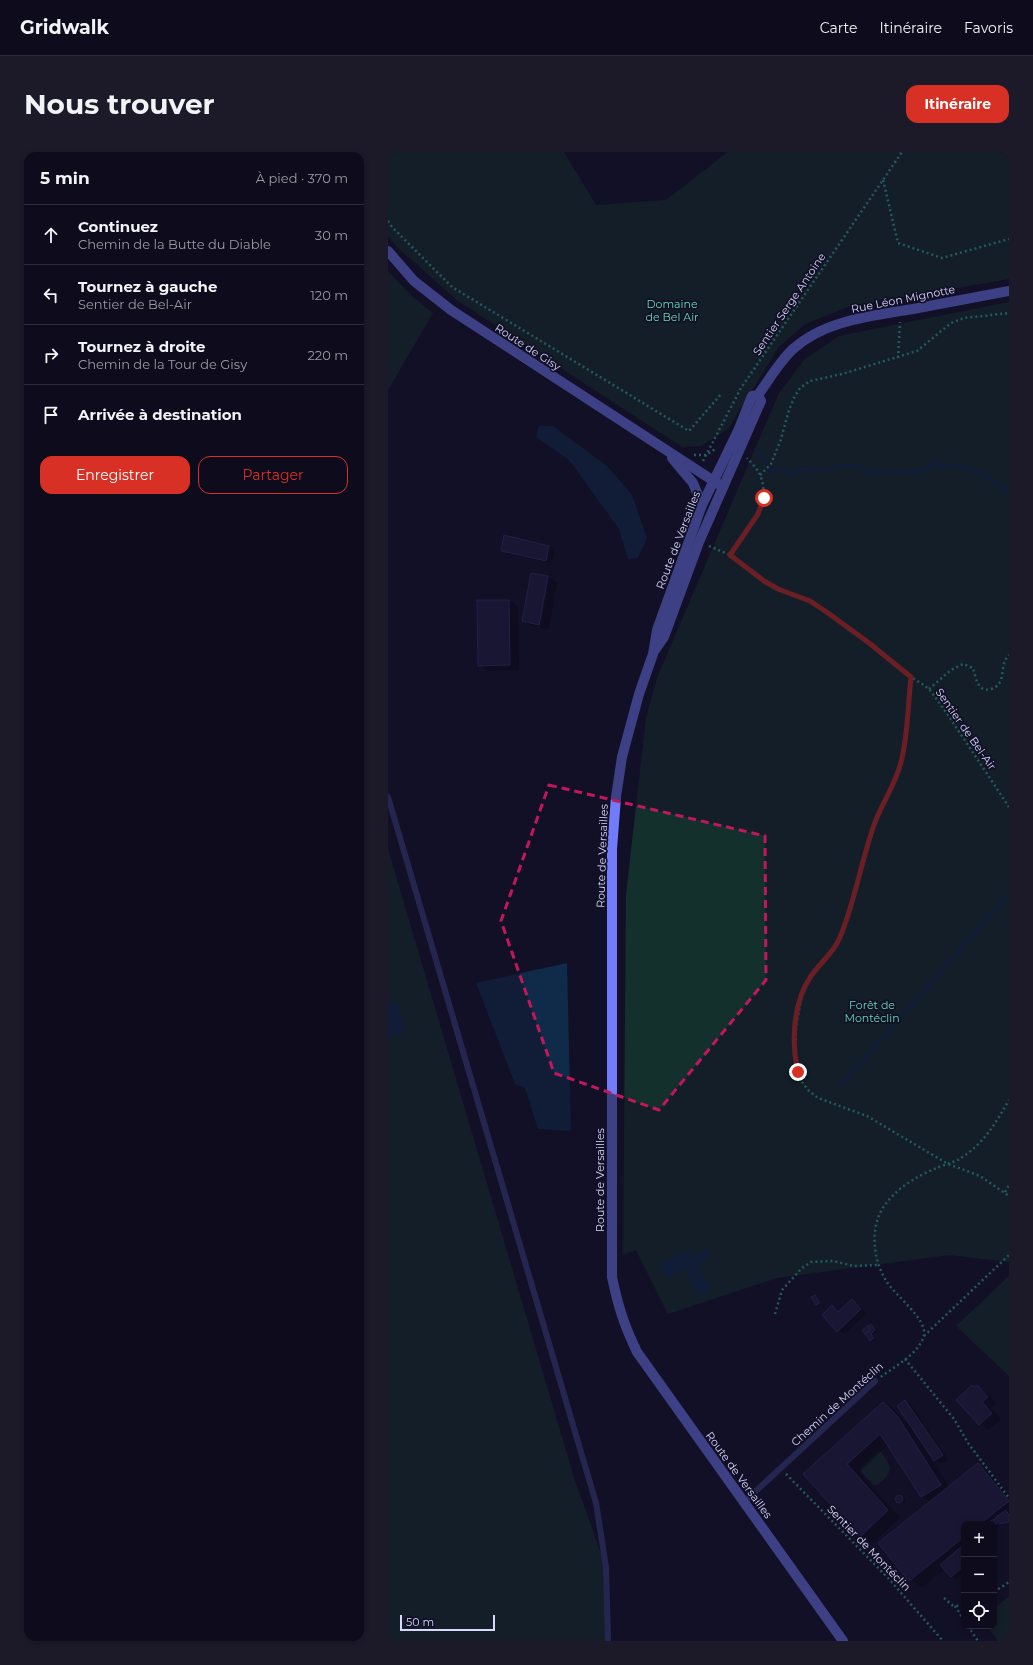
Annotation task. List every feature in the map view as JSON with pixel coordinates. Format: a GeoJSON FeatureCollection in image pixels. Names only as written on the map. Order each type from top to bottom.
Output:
{"type":"FeatureCollection","features":[{"type":"Feature","properties":{"kind":"main road","name":"Route de Gisy"},"geometry":{"type":"LineString","coordinates":[[388,251],[414,281],[450,310],[723,487]]}},
{"type":"Feature","properties":{"kind":"main road","name":"Rue Léon Mignotte"},"geometry":{"type":"LineString","coordinates":[[713,480],[738,431],[752,396],[758,395],[792,350],[806,339],[827,328],[864,317],[1009,291]]}},
{"type":"Feature","properties":{"kind":"main road","name":"Rue Léon Mignotte"},"geometry":{"type":"LineString","coordinates":[[723,487],[761,401],[758,395]]}},
{"type":"Feature","properties":{"kind":"main road","name":"Route de Gisy"},"geometry":{"type":"LineString","coordinates":[[665,450],[693,483],[702,505]]}},
{"type":"Feature","properties":{"kind":"main road","name":"Route de Versailles"},"geometry":{"type":"LineString","coordinates":[[713,480],[702,505],[657,630],[653,654],[639,694],[622,757],[616,797],[612,849],[612,1277],[617,1301],[625,1327],[637,1352],[843,1641]]}},
{"type":"Feature","properties":{"kind":"main road","name":"Route de Versailles"},"geometry":{"type":"LineString","coordinates":[[653,654],[664,637],[699,542],[723,487]]}},
{"type":"Feature","properties":{"kind":"lane"},"geometry":{"type":"LineString","coordinates":[[388,797],[596,1503],[606,1567],[608,1641]]}},
{"type":"Feature","properties":{"kind":"lane","name":"Chemin de Montéclin"},"geometry":{"type":"LineString","coordinates":[[744,1502],[875,1381]]}},
{"type":"Feature","properties":{"kind":"path","name":"Sentier Serge Antoine"},"geometry":{"type":"LineString","coordinates":[[698,471],[741,388],[902,152]]}},
{"type":"Feature","properties":{"kind":"path"},"geometry":{"type":"LineString","coordinates":[[883,179],[898,243],[942,258],[1009,239]]}},
{"type":"Feature","properties":{"kind":"path"},"geometry":{"type":"LineString","coordinates":[[388,221],[392,227],[452,287],[689,431],[722,393]]}},
{"type":"Feature","properties":{"kind":"path"},"geometry":{"type":"LineString","coordinates":[[898,358],[900,311]]}},
{"type":"Feature","properties":{"kind":"path"},"geometry":{"type":"LineString","coordinates":[[760,475],[772,464],[789,410],[800,388],[810,381],[842,374],[917,351],[951,323],[964,318],[1009,313]]}},
{"type":"Feature","properties":{"kind":"path"},"geometry":{"type":"LineString","coordinates":[[691,454],[706,455],[715,450],[721,444]]}},
{"type":"Feature","properties":{"kind":"path"},"geometry":{"type":"LineString","coordinates":[[730,555],[758,514],[764,498],[760,475],[745,456]]}},
{"type":"Feature","properties":{"kind":"path","name":"Sentier de Bel-Air"},"geometry":{"type":"LineString","coordinates":[[699,542],[730,555],[764,581],[778,589],[810,601],[869,643],[911,677],[929,689],[977,757],[1009,807]]}},
{"type":"Feature","properties":{"kind":"path"},"geometry":{"type":"LineString","coordinates":[[929,689],[951,670],[963,664],[973,668],[978,684],[982,688],[986,690],[992,688],[999,684],[1002,679],[1003,664],[1009,655]]}},
{"type":"Feature","properties":{"kind":"path"},"geometry":{"type":"LineString","coordinates":[[911,677],[906,734],[902,759],[894,784],[875,823],[847,920],[840,937],[834,948],[818,966],[803,989],[796,1026],[795,1059],[802,1082],[809,1091],[818,1098],[867,1116],[948,1164],[980,1176],[1009,1196]]}},
{"type":"Feature","properties":{"kind":"path"},"geometry":{"type":"LineString","coordinates":[[924,1336],[921,1321],[887,1283],[878,1265],[876,1253],[876,1226],[882,1209],[898,1191],[911,1182],[926,1173],[960,1159],[985,1138],[996,1123],[1009,1100]]}},
{"type":"Feature","properties":{"kind":"path"},"geometry":{"type":"LineString","coordinates":[[1005,1192],[1009,1185]]}},
{"type":"Feature","properties":{"kind":"path","name":"Chemin de Montéclin"},"geometry":{"type":"LineString","coordinates":[[875,1381],[905,1359],[918,1346],[924,1336],[1009,1255]]}},
{"type":"Feature","properties":{"kind":"path"},"geometry":{"type":"LineString","coordinates":[[775,1314],[782,1290],[802,1268],[811,1262],[833,1261],[854,1266],[878,1265]]}},
{"type":"Feature","properties":{"kind":"path"},"geometry":{"type":"LineString","coordinates":[[905,1359],[954,1419],[968,1443],[1009,1498]]}},
{"type":"Feature","properties":{"kind":"path","name":"Sentier de Montéclin"},"geometry":{"type":"LineString","coordinates":[[780,1468],[889,1579],[943,1641]]}},
{"type":"Feature","properties":{"kind":"path"},"geometry":{"type":"LineString","coordinates":[[997,1590],[1009,1582]]}},
{"type":"Feature","properties":{"kind":"path"},"geometry":{"type":"LineString","coordinates":[[944,1598],[954,1606],[961,1616]]}},
{"type":"Feature","properties":{"kind":"path"},"geometry":{"type":"LineString","coordinates":[[954,1606],[961,1607]]}},
{"type":"Feature","properties":{"kind":"path"},"geometry":{"type":"LineString","coordinates":[[970,1629],[978,1641]]}},
{"type":"Feature","properties":{"kind":"highlighted area"},"geometry":{"type":"Polygon","coordinates":[[[549,785],[765,836],[766,980],[659,1110],[554,1073],[501,921],[549,785]]]}},
{"type":"Feature","properties":{"kind":"green space","name":"Domaine de Bel Air"},"geometry":{"type":"Polygon","coordinates":[[[388,152],[564,152],[596,205],[666,200],[728,152],[1009,152],[1009,279],[848,307],[805,324],[779,347],[728,429],[701,446],[682,447],[458,301],[396,246],[388,236],[388,152]]]}},
{"type":"Feature","properties":{"kind":"green space"},"geometry":{"type":"Polygon","coordinates":[[[388,271],[412,296],[433,313],[388,390],[388,271]]]}},
{"type":"Feature","properties":{"kind":"green space","name":"Forêt de Montéclin"},"geometry":{"type":"Polygon","coordinates":[[[1009,302],[1009,1262],[949,1255],[777,1278],[668,1314],[636,1250],[623,1255],[626,895],[646,718],[657,678],[779,393],[805,359],[839,336],[1009,302]]]}},
{"type":"Feature","properties":{"kind":"green space"},"geometry":{"type":"Polygon","coordinates":[[[388,849],[575,1481],[606,1567],[608,1641],[388,1641],[388,849]]]}},
{"type":"Feature","properties":{"kind":"green space"},"geometry":{"type":"Polygon","coordinates":[[[1009,1276],[1009,1376],[956,1326],[1009,1276]]]}},
{"type":"Feature","properties":{"kind":"green space"},"geometry":{"type":"Polygon","coordinates":[[[877,1452],[881,1452],[888,1462],[890,1469],[887,1476],[878,1485],[873,1485],[861,1471],[861,1467],[877,1452]]]}},
{"type":"Feature","properties":{"kind":"green space"},"geometry":{"type":"Polygon","coordinates":[[[1009,1597],[1009,1641],[998,1641],[989,1629],[997,1629],[997,1606],[1009,1597]]]}},
{"type":"Feature","properties":{"kind":"water"},"geometry":{"type":"Polygon","coordinates":[[[539,426],[553,426],[607,466],[632,495],[647,538],[638,558],[628,559],[619,529],[570,461],[536,437],[539,426]]]}},
{"type":"Feature","properties":{"kind":"water"},"geometry":{"type":"Polygon","coordinates":[[[567,963],[571,1131],[538,1129],[525,1088],[515,1084],[476,983],[567,963]]]}},
{"type":"Feature","properties":{"kind":"water"},"geometry":{"type":"Polygon","coordinates":[[[388,998],[399,1005],[405,1030],[393,1037],[388,1044],[388,998]]]}},
{"type":"Feature","properties":{"kind":"water"},"geometry":{"type":"Polygon","coordinates":[[[691,1249],[692,1258],[708,1249],[712,1255],[701,1263],[699,1270],[710,1283],[711,1288],[708,1292],[701,1295],[696,1291],[690,1282],[687,1271],[682,1270],[674,1276],[666,1277],[660,1263],[691,1249]]]}},
{"type":"Feature","properties":{"kind":"building"},"geometry":{"type":"Polygon","coordinates":[[[504,535],[549,546],[546,561],[501,551],[504,535]]]}},
{"type":"Feature","properties":{"kind":"building"},"geometry":{"type":"Polygon","coordinates":[[[531,573],[548,576],[539,625],[522,621],[531,573]]]}},
{"type":"Feature","properties":{"kind":"building"},"geometry":{"type":"Polygon","coordinates":[[[477,600],[509,600],[510,665],[478,666],[477,600]]]}},
{"type":"Feature","properties":{"kind":"building"},"geometry":{"type":"Polygon","coordinates":[[[815,1295],[820,1303],[816,1305],[811,1297],[815,1295]]]}},
{"type":"Feature","properties":{"kind":"building"},"geometry":{"type":"Polygon","coordinates":[[[852,1299],[861,1309],[837,1332],[822,1315],[832,1305],[838,1312],[852,1299]]]}},
{"type":"Feature","properties":{"kind":"building"},"geometry":{"type":"Polygon","coordinates":[[[871,1324],[875,1330],[871,1334],[874,1338],[870,1341],[865,1334],[870,1330],[868,1326],[871,1324]]]}},
{"type":"Feature","properties":{"kind":"building"},"geometry":{"type":"Polygon","coordinates":[[[868,1326],[870,1330],[865,1334],[862,1330],[868,1326]]]}},
{"type":"Feature","properties":{"kind":"building"},"geometry":{"type":"Polygon","coordinates":[[[972,1385],[974,1387],[977,1385],[988,1397],[982,1402],[992,1413],[979,1425],[956,1400],[972,1385]]]}},
{"type":"Feature","properties":{"kind":"building"},"geometry":{"type":"Polygon","coordinates":[[[905,1400],[943,1455],[934,1461],[897,1406],[905,1400]]]}},
{"type":"Feature","properties":{"kind":"building"},"geometry":{"type":"Polygon","coordinates":[[[883,1402],[898,1417],[941,1485],[921,1497],[880,1434],[847,1464],[888,1510],[860,1537],[803,1474],[883,1402]]]}},
{"type":"Feature","properties":{"kind":"building"},"geometry":{"type":"Polygon","coordinates":[[[978,1463],[1009,1501],[984,1521],[961,1521],[961,1539],[909,1581],[878,1543],[978,1463]]]}},
{"type":"Feature","properties":{"kind":"building"},"geometry":{"type":"Polygon","coordinates":[[[898,1495],[902,1496],[903,1500],[900,1503],[896,1502],[895,1498],[898,1495]]]}},
{"type":"Feature","properties":{"kind":"building"},"geometry":{"type":"Polygon","coordinates":[[[1006,1510],[1009,1515],[1009,1522],[999,1524],[995,1518],[1006,1510]]]}},
{"type":"Feature","properties":{"kind":"building"},"geometry":{"type":"Polygon","coordinates":[[[961,1547],[961,1569],[951,1577],[940,1565],[961,1547]]]}},
{"type":"Feature","properties":{"kind":"waterway"},"geometry":{"type":"LineString","coordinates":[[756,450],[773,472],[778,469],[794,474],[799,469],[828,470],[848,465],[858,466],[869,473],[915,472],[925,470],[935,462],[943,467],[957,465],[967,468],[984,475],[1009,492]]}},
{"type":"Feature","properties":{"kind":"waterway"},"geometry":{"type":"LineString","coordinates":[[840,1086],[1009,894]]}},
{"type":"Feature","properties":{"kind":"route"},"geometry":{"type":"LineString","coordinates":[[764,498],[758,514],[730,555],[764,581],[778,589],[810,601],[828,613],[851,629],[911,677],[906,734],[902,759],[894,784],[875,823],[868,843],[847,920],[834,948],[811,976],[803,989],[796,1026],[795,1059],[798,1072]]}}]}
